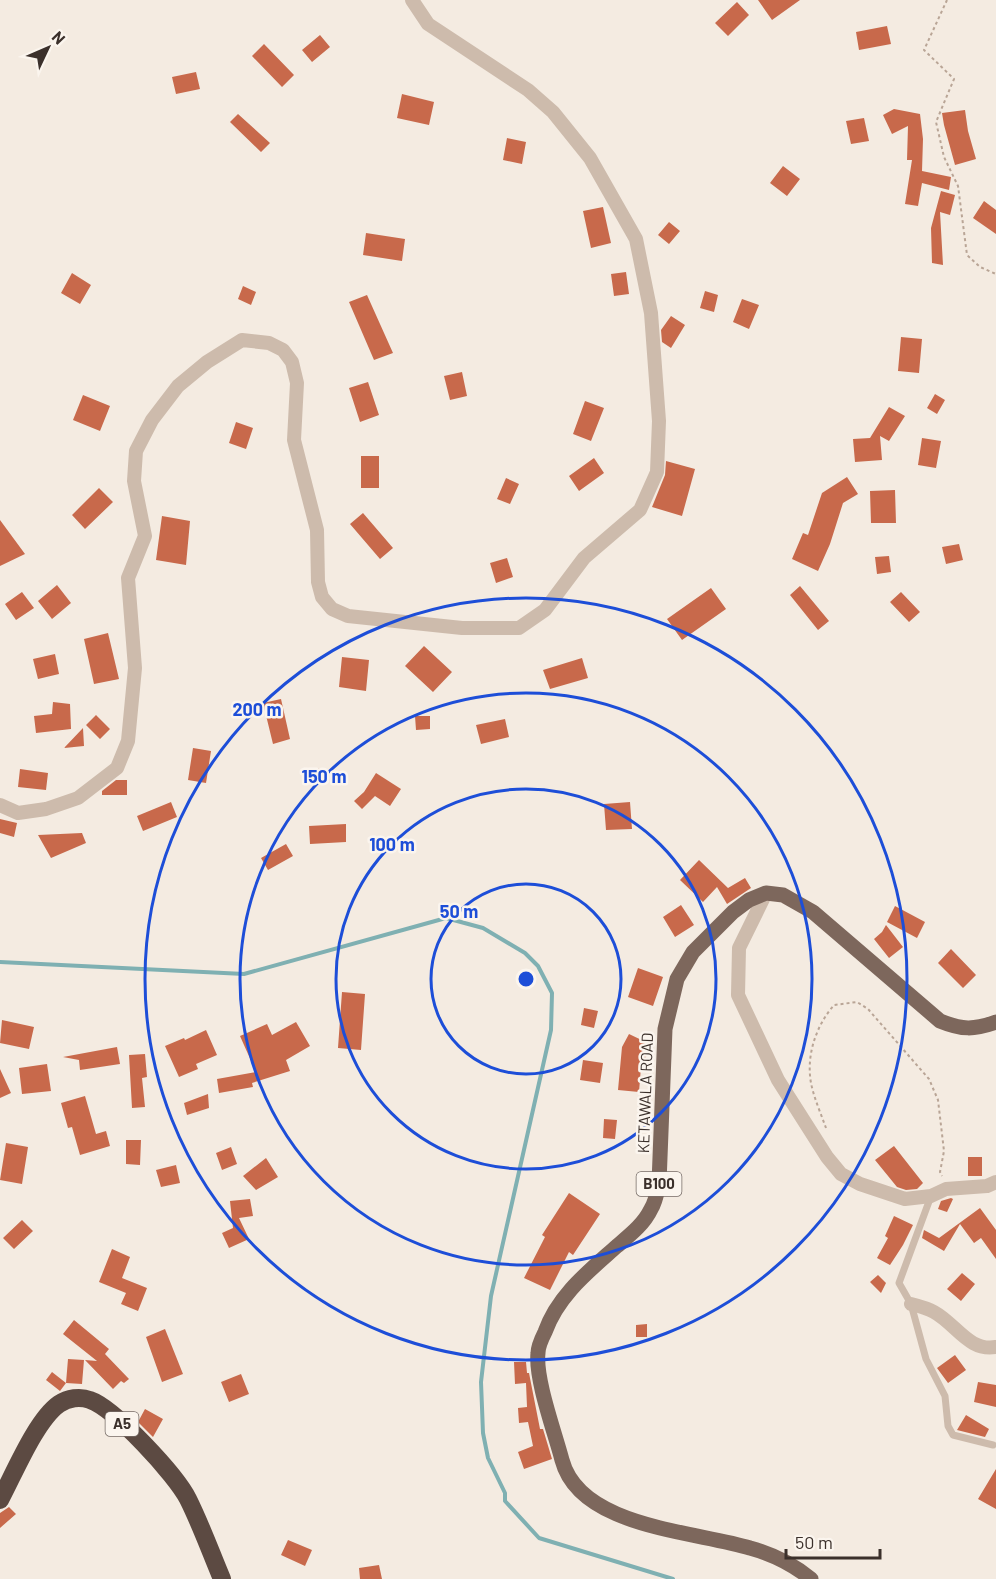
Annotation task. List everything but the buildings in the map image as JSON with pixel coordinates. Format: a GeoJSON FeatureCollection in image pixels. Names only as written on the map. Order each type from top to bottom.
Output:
{"type":"FeatureCollection","features":[{"type":"Feature","properties":{"kind":"highway","name":"A5"},"geometry":{"type":"LineString","coordinates":[[0,1500],[38,1427],[48,1414],[60,1403],[70,1398],[90,1400],[112,1414],[163,1464],[176,1480],[188,1499],[222,1579]]}},
{"type":"Feature","properties":{"kind":"main road"},"geometry":{"type":"LineString","coordinates":[[766,893],[783,895],[813,912],[940,1021],[959,1029],[982,1027],[996,1022]]}},
{"type":"Feature","properties":{"kind":"main road","name":"KETAWALA ROAD"},"geometry":{"type":"LineString","coordinates":[[766,893],[749,900],[733,912],[693,952],[677,979],[665,1029],[659,1183],[656,1198],[642,1222],[579,1279],[562,1300],[548,1323],[538,1352],[539,1375],[564,1470],[577,1489],[593,1503],[609,1511],[686,1535],[750,1548],[778,1558],[811,1579]]}},
{"type":"Feature","properties":{"kind":"street"},"geometry":{"type":"LineString","coordinates":[[0,805],[18,813],[46,809],[78,798],[117,768],[128,741],[135,668],[128,578],[145,536],[134,481],[136,451],[152,420],[178,386],[207,362],[242,340],[269,342],[283,350],[292,362],[297,383],[294,440],[317,530],[318,582],[322,597],[332,609],[348,616],[462,628],[519,628],[545,610],[584,558],[640,510],[657,472],[659,421],[651,313],[636,239],[590,158],[553,112],[528,90],[428,24],[412,0]]}},
{"type":"Feature","properties":{"kind":"street"},"geometry":{"type":"LineString","coordinates":[[766,893],[739,948],[738,995],[778,1080],[827,1157],[841,1174],[860,1184],[905,1199],[931,1196],[946,1189],[987,1186],[996,1182]]}},
{"type":"Feature","properties":{"kind":"street"},"geometry":{"type":"LineString","coordinates":[[911,1304],[935,1312],[985,1349],[996,1347]]}},
{"type":"Feature","properties":{"kind":"lane"},"geometry":{"type":"LineString","coordinates":[[931,1196],[899,1283],[911,1304],[926,1359],[945,1396],[948,1426],[953,1435],[993,1445]]}},
{"type":"Feature","properties":{"kind":"path"},"geometry":{"type":"LineString","coordinates":[[947,0],[924,50],[954,79],[936,122],[944,157],[958,186],[967,255],[980,267],[996,274]]}},
{"type":"Feature","properties":{"kind":"path"},"geometry":{"type":"LineString","coordinates":[[827,1134],[812,1083],[810,1062],[817,1029],[834,1005],[857,1002],[868,1009],[930,1079],[938,1100],[944,1151],[940,1172],[946,1189]]}},
{"type":"Feature","properties":{"kind":"waterway"},"geometry":{"type":"LineString","coordinates":[[0,962],[244,974],[446,918],[483,928],[525,953],[538,966],[552,993],[551,1030],[491,1296],[481,1382],[483,1433],[488,1458],[505,1493],[505,1501],[539,1538],[673,1579]]}}]}
